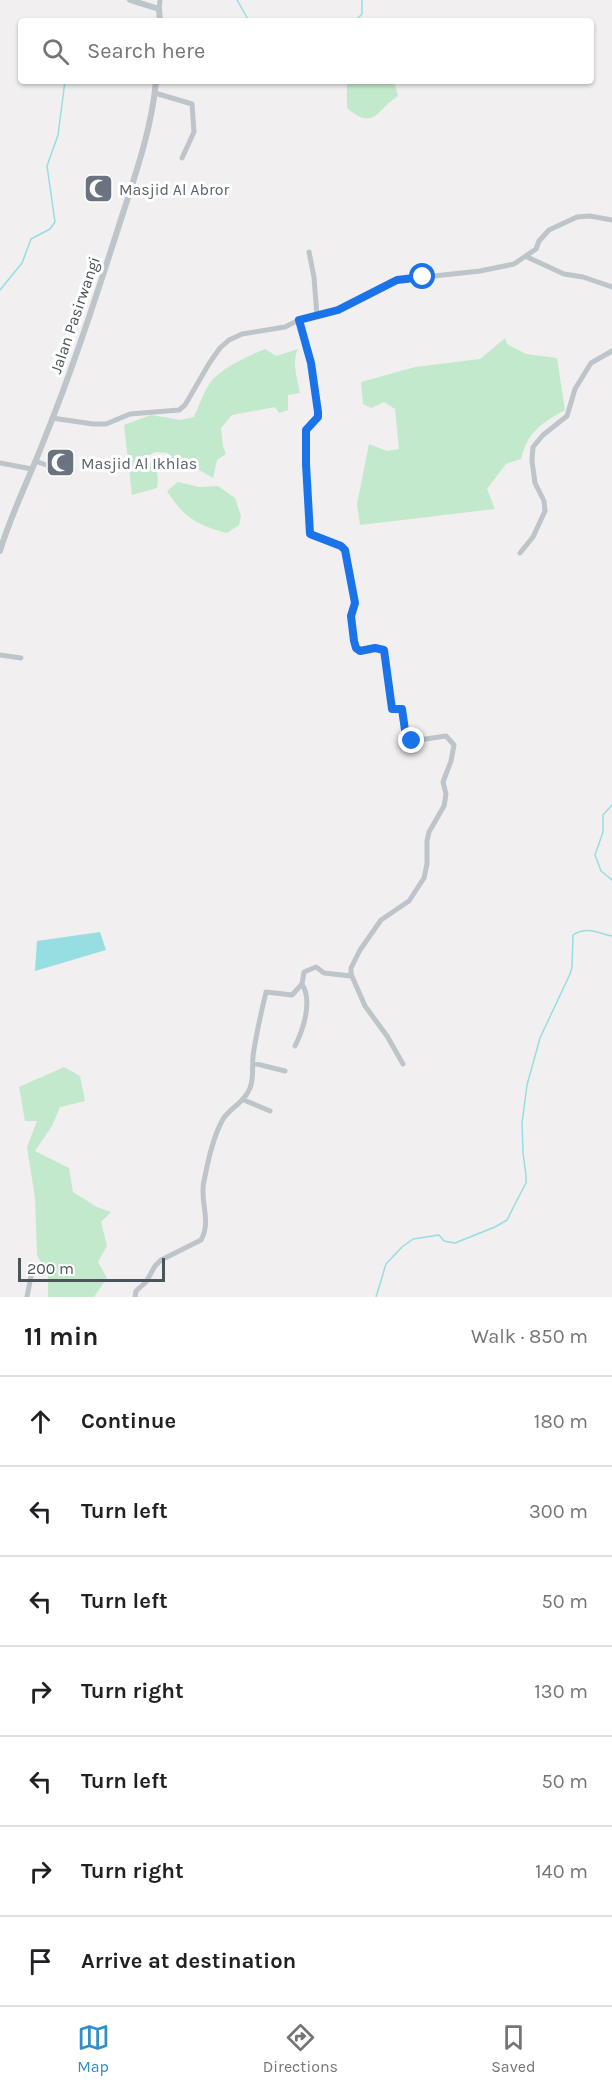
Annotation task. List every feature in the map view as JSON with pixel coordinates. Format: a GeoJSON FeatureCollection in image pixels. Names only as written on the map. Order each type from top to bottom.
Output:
{"type":"FeatureCollection","features":[{"type":"Feature","properties":{"kind":"street"},"geometry":{"type":"LineString","coordinates":[[130,0],[159,9]]}},
{"type":"Feature","properties":{"kind":"street"},"geometry":{"type":"LineString","coordinates":[[160,0],[160,18]]}},
{"type":"Feature","properties":{"kind":"street","name":"Jalan Pasirwangi"},"geometry":{"type":"LineString","coordinates":[[0,551],[8,525],[72,366],[108,262],[143,152],[156,84]]}},
{"type":"Feature","properties":{"kind":"street"},"geometry":{"type":"LineString","coordinates":[[155,93],[192,104],[194,132],[182,158]]}},
{"type":"Feature","properties":{"kind":"street"},"geometry":{"type":"LineString","coordinates":[[52,418],[105,424],[130,414],[179,410],[185,405],[220,348],[229,340],[242,334],[285,327],[299,320],[338,310],[397,280],[480,271],[514,264],[536,249],[539,241],[549,230],[577,217],[590,216],[612,220]]}},
{"type":"Feature","properties":{"kind":"street"},"geometry":{"type":"LineString","coordinates":[[309,252],[317,316]]}},
{"type":"Feature","properties":{"kind":"street"},"geometry":{"type":"LineString","coordinates":[[527,256],[564,274],[583,277],[612,287]]}},
{"type":"Feature","properties":{"kind":"street"},"geometry":{"type":"LineString","coordinates":[[299,320],[311,363],[318,412],[318,417],[306,430],[310,534],[341,546],[345,550],[355,603],[351,616],[356,648],[360,651],[375,648],[384,650],[392,709],[402,709],[406,737],[412,741],[446,736],[454,745],[443,782],[446,794],[444,806],[429,832],[424,878],[409,901],[381,920],[351,968],[351,976],[365,1006],[387,1036],[403,1064]]}},
{"type":"Feature","properties":{"kind":"street"},"geometry":{"type":"LineString","coordinates":[[520,553],[533,537],[545,510],[544,501],[535,483],[533,447],[543,435],[567,416],[575,389],[591,363],[612,351]]}},
{"type":"Feature","properties":{"kind":"street"},"geometry":{"type":"LineString","coordinates":[[35,461],[52,467]]}},
{"type":"Feature","properties":{"kind":"street"},"geometry":{"type":"LineString","coordinates":[[0,463],[32,469]]}},
{"type":"Feature","properties":{"kind":"street"},"geometry":{"type":"LineString","coordinates":[[0,655],[21,658]]}},
{"type":"Feature","properties":{"kind":"street"},"geometry":{"type":"LineString","coordinates":[[135,1297],[136,1291],[143,1286],[161,1260],[201,1240],[204,1236],[206,1211],[202,1193],[212,1147],[224,1117],[244,1100],[251,1087],[266,992],[292,994],[302,984],[304,972],[316,967],[324,973],[351,976]]}},
{"type":"Feature","properties":{"kind":"street"},"geometry":{"type":"LineString","coordinates":[[295,1046],[301,1034],[306,1012],[307,991],[302,984]]}},
{"type":"Feature","properties":{"kind":"street"},"geometry":{"type":"LineString","coordinates":[[253,1063],[285,1071]]}},
{"type":"Feature","properties":{"kind":"street"},"geometry":{"type":"LineString","coordinates":[[244,1100],[270,1111]]}},
{"type":"Feature","properties":{"kind":"street"},"geometry":{"type":"LineString","coordinates":[[27,1297],[33,1266]]}},
{"type":"Feature","properties":{"kind":"green space"},"geometry":{"type":"Polygon","coordinates":[[[347,84],[395,84],[398,96],[375,116],[364,118],[347,108],[347,84]]]}},
{"type":"Feature","properties":{"kind":"green space"},"geometry":{"type":"Polygon","coordinates":[[[505,338],[507,344],[526,354],[557,358],[565,410],[537,429],[528,441],[521,459],[506,464],[487,489],[495,509],[360,525],[357,504],[369,444],[387,451],[399,449],[395,409],[384,402],[371,408],[363,404],[361,382],[415,367],[480,359],[505,338]]]}},
{"type":"Feature","properties":{"kind":"green space"},"geometry":{"type":"Polygon","coordinates":[[[265,349],[276,356],[298,349],[295,365],[300,393],[288,395],[288,410],[279,413],[275,407],[232,415],[221,428],[226,454],[217,460],[213,478],[191,465],[174,464],[168,453],[155,452],[145,457],[156,470],[157,488],[132,495],[124,425],[151,415],[180,420],[194,417],[205,391],[220,373],[265,349]]]}},
{"type":"Feature","properties":{"kind":"green space"},"geometry":{"type":"Polygon","coordinates":[[[178,482],[199,487],[218,486],[235,498],[241,516],[239,525],[227,533],[207,527],[192,519],[179,508],[167,491],[178,482]]]}},
{"type":"Feature","properties":{"kind":"green space"},"geometry":{"type":"Polygon","coordinates":[[[64,1067],[80,1076],[85,1101],[60,1107],[52,1126],[35,1151],[69,1168],[73,1192],[97,1207],[111,1212],[101,1222],[107,1246],[98,1262],[107,1278],[94,1297],[48,1297],[48,1275],[37,1255],[35,1198],[27,1147],[37,1121],[25,1121],[19,1087],[64,1067]]]}},
{"type":"Feature","properties":{"kind":"water"},"geometry":{"type":"Polygon","coordinates":[[[100,932],[106,950],[35,971],[37,941],[100,932]]]}},
{"type":"Feature","properties":{"kind":"waterway"},"geometry":{"type":"LineString","coordinates":[[237,0],[247,18]]}},
{"type":"Feature","properties":{"kind":"waterway"},"geometry":{"type":"LineString","coordinates":[[358,18],[362,14],[362,0]]}},
{"type":"Feature","properties":{"kind":"waterway"},"geometry":{"type":"LineString","coordinates":[[0,290],[22,263],[31,239],[50,229],[55,222],[47,166],[58,135],[65,84]]}},
{"type":"Feature","properties":{"kind":"waterway"},"geometry":{"type":"LineString","coordinates":[[612,805],[603,815],[603,832],[595,855],[601,871],[612,880]]}},
{"type":"Feature","properties":{"kind":"waterway"},"geometry":{"type":"LineString","coordinates":[[376,1297],[386,1264],[413,1239],[439,1235],[444,1241],[455,1243],[507,1220],[526,1183],[522,1123],[527,1085],[540,1038],[570,974],[573,935],[587,931],[612,936]]}},
{"type":"Feature","properties":{"kind":"place","name":"Masjid Al Abror"},"geometry":{"type":"Point","coordinates":[98,189]}},
{"type":"Feature","properties":{"kind":"place","name":"Masjid Al Ikhlas"},"geometry":{"type":"Point","coordinates":[60,463]}},
{"type":"Feature","properties":{"kind":"route"},"geometry":{"type":"LineString","coordinates":[[412,741],[406,737],[402,709],[392,709],[384,650],[375,648],[360,651],[356,648],[351,616],[355,603],[345,550],[341,546],[310,534],[306,430],[318,417],[318,405],[311,363],[299,320],[338,310],[397,280],[423,277]]}}]}
